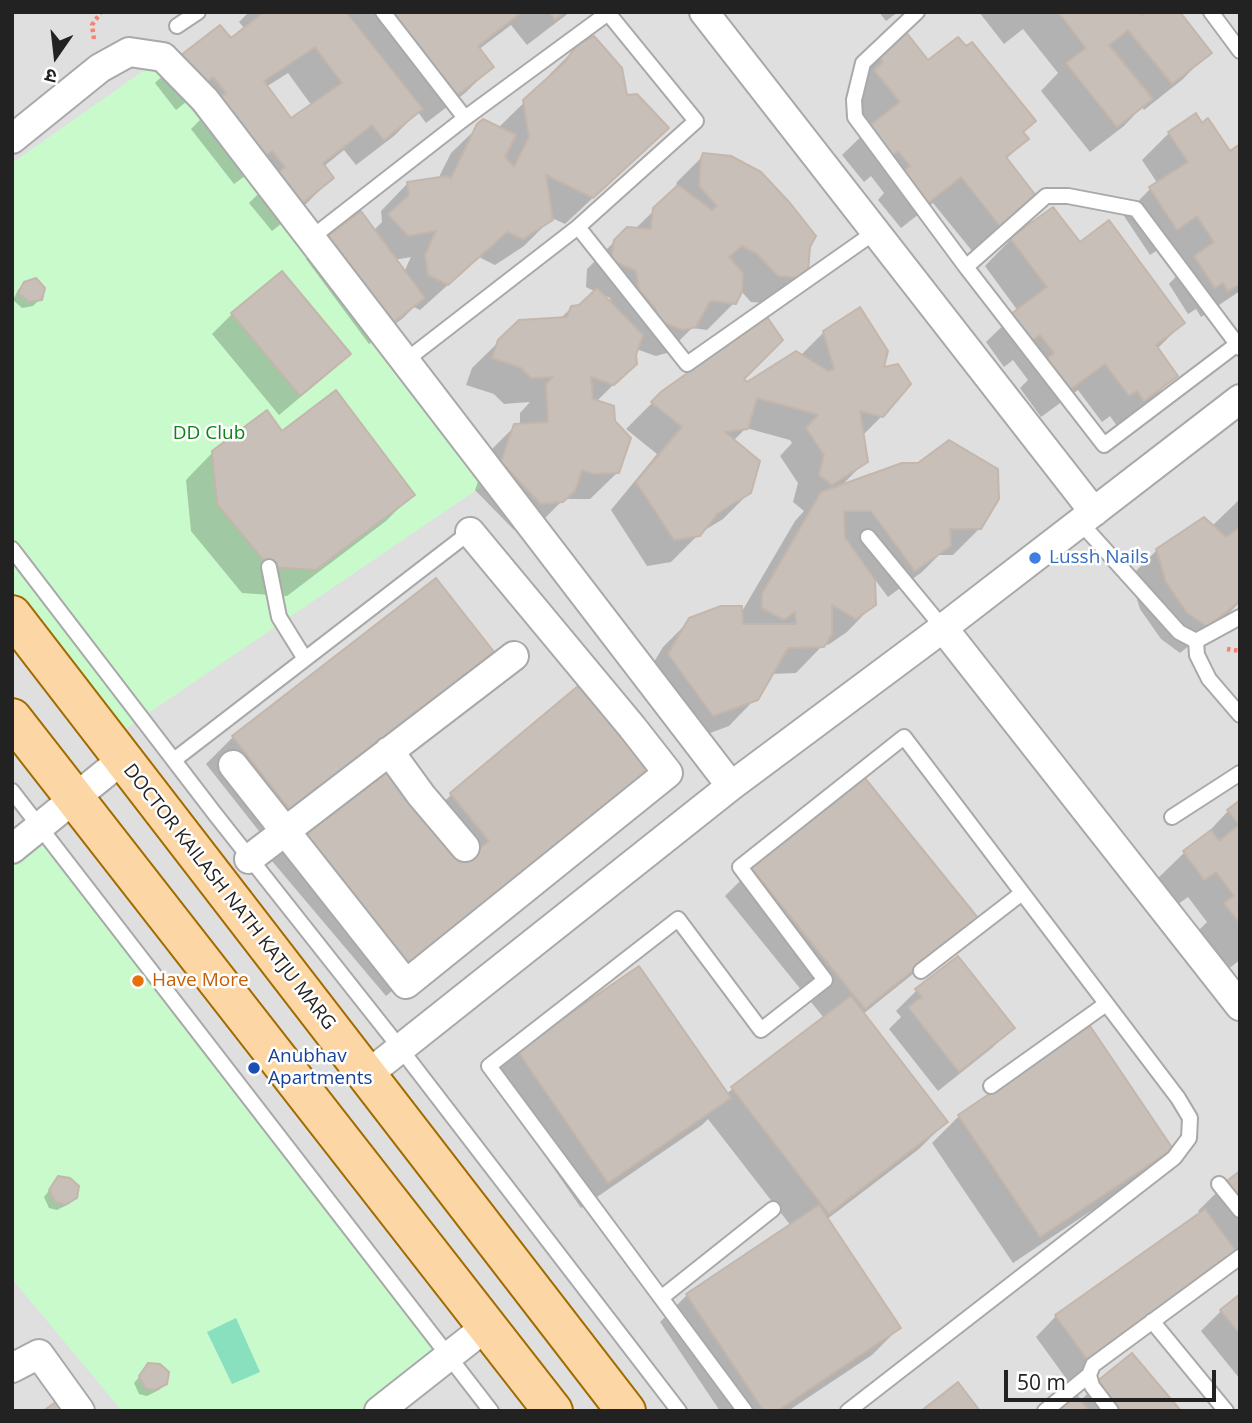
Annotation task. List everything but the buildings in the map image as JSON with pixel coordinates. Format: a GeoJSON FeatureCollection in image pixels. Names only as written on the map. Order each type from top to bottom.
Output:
{"type":"FeatureCollection","features":[{"type":"Feature","properties":{"kind":"main road","name":"DOCTOR KAILASH NATH KATJU MARG"},"geometry":{"type":"LineString","coordinates":[[12,615],[626,1411]]}},
{"type":"Feature","properties":{"kind":"main road"},"geometry":{"type":"LineString","coordinates":[[12,718],[553,1411]]}},
{"type":"Feature","properties":{"kind":"street"},"geometry":{"type":"LineString","coordinates":[[704,12],[875,232],[1087,517]]}},
{"type":"Feature","properties":{"kind":"street"},"geometry":{"type":"LineString","coordinates":[[12,139],[109,62],[129,52],[163,57],[205,100],[731,786]]}},
{"type":"Feature","properties":{"kind":"street"},"geometry":{"type":"LineString","coordinates":[[367,1075],[731,786],[943,628],[1240,399]]}},
{"type":"Feature","properties":{"kind":"street"},"geometry":{"type":"LineString","coordinates":[[233,765],[406,984],[668,773],[470,533]]}},
{"type":"Feature","properties":{"kind":"street"},"geometry":{"type":"LineString","coordinates":[[943,628],[1240,1006]]}},
{"type":"Feature","properties":{"kind":"street"},"geometry":{"type":"LineString","coordinates":[[249,859],[514,656]]}},
{"type":"Feature","properties":{"kind":"street"},"geometry":{"type":"LineString","coordinates":[[389,751],[421,795],[465,847]]}},
{"type":"Feature","properties":{"kind":"street"},"geometry":{"type":"LineString","coordinates":[[12,849],[123,759]]}},
{"type":"Feature","properties":{"kind":"street"},"geometry":{"type":"LineString","coordinates":[[379,1411],[487,1326]]}},
{"type":"Feature","properties":{"kind":"street"},"geometry":{"type":"LineString","coordinates":[[12,1368],[39,1354],[80,1411]]}},
{"type":"Feature","properties":{"kind":"lane"},"geometry":{"type":"LineString","coordinates":[[177,26],[198,12]]}},
{"type":"Feature","properties":{"kind":"lane"},"geometry":{"type":"LineString","coordinates":[[383,12],[465,118]]}},
{"type":"Feature","properties":{"kind":"lane"},"geometry":{"type":"LineString","coordinates":[[917,12],[863,63],[854,100],[855,117],[966,267],[1104,445],[1239,345],[1136,209],[1068,196],[1046,196],[966,267]]}},
{"type":"Feature","properties":{"kind":"lane"},"geometry":{"type":"LineString","coordinates":[[1211,12],[1240,51]]}},
{"type":"Feature","properties":{"kind":"lane"},"geometry":{"type":"LineString","coordinates":[[311,238],[465,118],[608,13],[696,121],[578,227],[405,361]]}},
{"type":"Feature","properties":{"kind":"lane"},"geometry":{"type":"LineString","coordinates":[[578,227],[687,365],[875,232]]}},
{"type":"Feature","properties":{"kind":"lane"},"geometry":{"type":"LineString","coordinates":[[1087,517],[1179,632],[1196,641]]}},
{"type":"Feature","properties":{"kind":"lane"},"geometry":{"type":"LineString","coordinates":[[174,760],[470,533]]}},
{"type":"Feature","properties":{"kind":"lane"},"geometry":{"type":"LineString","coordinates":[[868,537],[943,628]]}},
{"type":"Feature","properties":{"kind":"lane"},"geometry":{"type":"LineString","coordinates":[[12,549],[249,859],[400,1048],[679,1411]]}},
{"type":"Feature","properties":{"kind":"lane"},"geometry":{"type":"LineString","coordinates":[[269,567],[279,617],[305,659]]}},
{"type":"Feature","properties":{"kind":"lane"},"geometry":{"type":"LineString","coordinates":[[1196,641],[1240,617]]}},
{"type":"Feature","properties":{"kind":"lane"},"geometry":{"type":"LineString","coordinates":[[1196,641],[1197,655],[1209,678],[1240,715]]}},
{"type":"Feature","properties":{"kind":"lane"},"geometry":{"type":"LineString","coordinates":[[746,1411],[489,1066],[678,919],[761,1030],[825,980],[740,867],[904,737],[1178,1098],[1189,1118],[1189,1138],[1174,1158],[848,1411]]}},
{"type":"Feature","properties":{"kind":"lane"},"geometry":{"type":"LineString","coordinates":[[1172,817],[1240,773]]}},
{"type":"Feature","properties":{"kind":"lane"},"geometry":{"type":"LineString","coordinates":[[12,791],[491,1411]]}},
{"type":"Feature","properties":{"kind":"lane"},"geometry":{"type":"LineString","coordinates":[[920,971],[1022,892]]}},
{"type":"Feature","properties":{"kind":"lane"},"geometry":{"type":"LineString","coordinates":[[991,1086],[1106,1004]]}},
{"type":"Feature","properties":{"kind":"lane"},"geometry":{"type":"LineString","coordinates":[[1219,1184],[1240,1210]]}},
{"type":"Feature","properties":{"kind":"lane"},"geometry":{"type":"LineString","coordinates":[[662,1298],[773,1209]]}},
{"type":"Feature","properties":{"kind":"lane"},"geometry":{"type":"LineString","coordinates":[[1045,1411],[1089,1375],[1093,1365],[1240,1257]]}},
{"type":"Feature","properties":{"kind":"lane"},"geometry":{"type":"LineString","coordinates":[[1152,1321],[1226,1411]]}},
{"type":"Feature","properties":{"kind":"lane"},"geometry":{"type":"LineString","coordinates":[[1089,1375],[1091,1387],[1111,1411]]}},
{"type":"Feature","properties":{"kind":"path"},"geometry":{"type":"LineString","coordinates":[[92,25],[101,12]]}},
{"type":"Feature","properties":{"kind":"shaded area"},"geometry":{"type":"Polygon","coordinates":[[[12,12],[1240,12],[1240,1411],[12,1411],[12,12]]]}},
{"type":"Feature","properties":{"kind":"green space","name":"DD Club"},"geometry":{"type":"Polygon","coordinates":[[[163,57],[494,478],[109,740],[12,615],[12,163],[163,57]]]}},
{"type":"Feature","properties":{"kind":"green space"},"geometry":{"type":"Polygon","coordinates":[[[40,833],[437,1355],[365,1411],[122,1411],[12,1279],[12,855],[40,833]]]}},
{"type":"Feature","properties":{"kind":"green space"},"geometry":{"type":"Polygon","coordinates":[[[236,1318],[260,1372],[232,1384],[207,1332],[236,1318]]]}},
{"type":"Feature","properties":{"kind":"place","name":"Lussh Nails"},"geometry":{"type":"Point","coordinates":[1035,558]}},
{"type":"Feature","properties":{"kind":"place","name":"Have More"},"geometry":{"type":"Point","coordinates":[138,981]}},
{"type":"Feature","properties":{"kind":"place","name":"Anubhav Apartments"},"geometry":{"type":"Point","coordinates":[254,1068]}}]}
